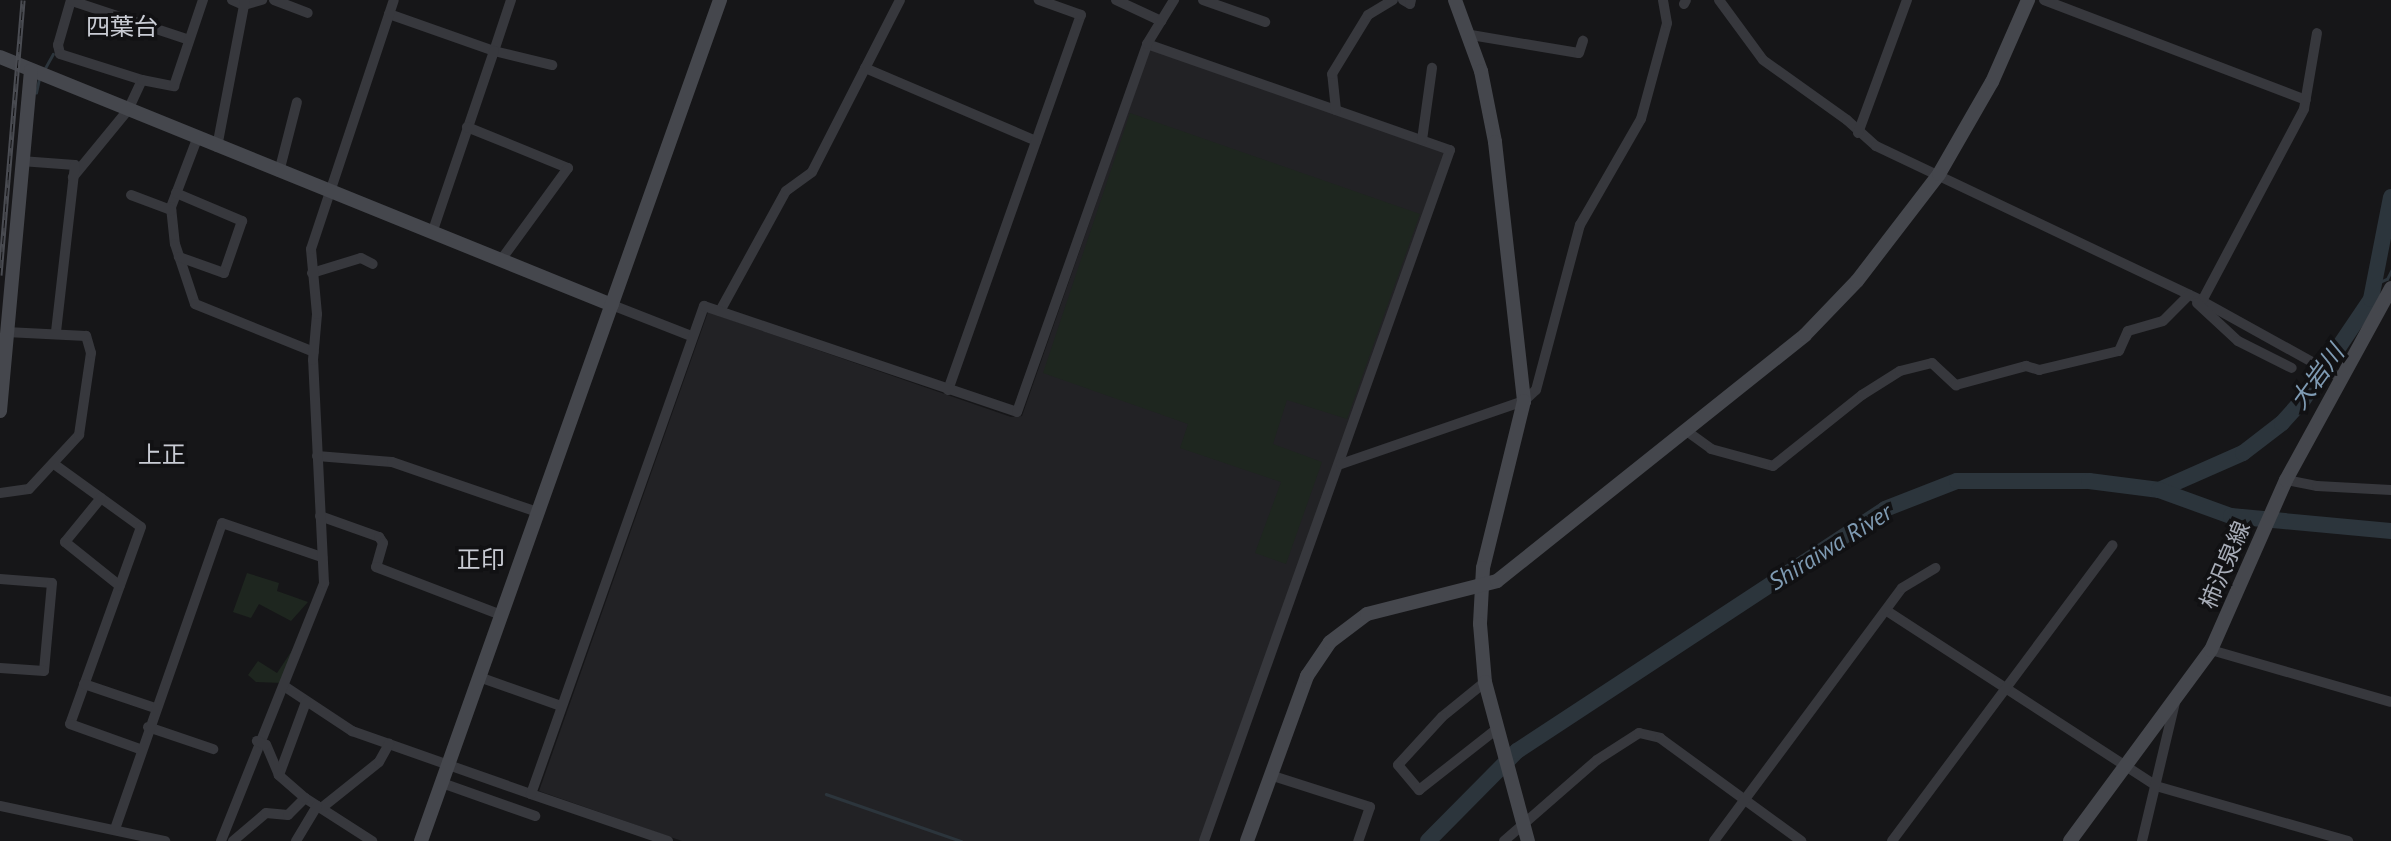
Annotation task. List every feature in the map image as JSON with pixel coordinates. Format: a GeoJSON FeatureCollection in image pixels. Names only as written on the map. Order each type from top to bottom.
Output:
{"type":"FeatureCollection","features":[{"type":"Feature","properties":{"kind":"street"},"geometry":{"type":"LineString","coordinates":[[189,40],[72,0],[58,45],[61,54],[142,80],[174,86],[203,0]]}},
{"type":"Feature","properties":{"kind":"street"},"geometry":{"type":"LineString","coordinates":[[232,0],[244,3],[262,0]]}},
{"type":"Feature","properties":{"kind":"street"},"geometry":{"type":"LineString","coordinates":[[274,0],[308,13]]}},
{"type":"Feature","properties":{"kind":"street"},"geometry":{"type":"LineString","coordinates":[[220,841],[257,741],[284,686],[324,583],[314,352],[317,314],[311,249],[394,0]]}},
{"type":"Feature","properties":{"kind":"street"},"geometry":{"type":"LineString","coordinates":[[432,233],[512,0]]}},
{"type":"Feature","properties":{"kind":"street"},"geometry":{"type":"LineString","coordinates":[[720,312],[786,191],[812,172],[900,0]]}},
{"type":"Feature","properties":{"kind":"street"},"geometry":{"type":"LineString","coordinates":[[948,390],[1082,15],[1042,0]]}},
{"type":"Feature","properties":{"kind":"street"},"geometry":{"type":"LineString","coordinates":[[1116,0],[1161,20]]}},
{"type":"Feature","properties":{"kind":"street"},"geometry":{"type":"LineString","coordinates":[[531,794],[691,336],[704,306],[1017,412],[1147,44],[1174,0]]}},
{"type":"Feature","properties":{"kind":"street"},"geometry":{"type":"LineString","coordinates":[[1203,0],[1265,22]]}},
{"type":"Feature","properties":{"kind":"street"},"geometry":{"type":"LineString","coordinates":[[1336,110],[1332,74],[1368,15],[1393,0]]}},
{"type":"Feature","properties":{"kind":"street"},"geometry":{"type":"LineString","coordinates":[[1403,0],[1410,4],[1411,0]]}},
{"type":"Feature","properties":{"kind":"street"},"geometry":{"type":"LineString","coordinates":[[1455,0],[1471,35],[1495,142],[1524,401],[1481,584],[1485,681],[1528,841]]}},
{"type":"Feature","properties":{"kind":"street"},"geometry":{"type":"LineString","coordinates":[[1341,464],[1524,401],[1536,390],[1580,225],[1641,119],[1667,23],[1662,0]]}},
{"type":"Feature","properties":{"kind":"street"},"geometry":{"type":"LineString","coordinates":[[1719,0],[1763,60],[1847,120],[1858,133],[1876,146],[2202,301],[2336,375]]}},
{"type":"Feature","properties":{"kind":"street"},"geometry":{"type":"LineString","coordinates":[[1858,133],[1907,0]]}},
{"type":"Feature","properties":{"kind":"street"},"geometry":{"type":"LineString","coordinates":[[1247,841],[1307,676],[1330,642],[1367,614],[1497,581],[1755,379],[1831,308],[1939,174],[1992,82],[2028,0]]}},
{"type":"Feature","properties":{"kind":"street"},"geometry":{"type":"LineString","coordinates":[[2044,0],[2306,100]]}},
{"type":"Feature","properties":{"kind":"street"},"geometry":{"type":"LineString","coordinates":[[421,841],[716,1]]}},
{"type":"Feature","properties":{"kind":"street"},"geometry":{"type":"LineString","coordinates":[[217,147],[244,3]]}},
{"type":"Feature","properties":{"kind":"street"},"geometry":{"type":"LineString","coordinates":[[389,14],[494,51],[552,65]]}},
{"type":"Feature","properties":{"kind":"street"},"geometry":{"type":"LineString","coordinates":[[2202,301],[2306,100],[2317,33]]}},
{"type":"Feature","properties":{"kind":"street"},"geometry":{"type":"LineString","coordinates":[[1471,35],[1579,53],[1583,41]]}},
{"type":"Feature","properties":{"kind":"street"},"geometry":{"type":"LineString","coordinates":[[1147,44],[1450,150],[1341,464],[1204,841]]}},
{"type":"Feature","properties":{"kind":"street"},"geometry":{"type":"LineString","coordinates":[[0,57],[197,139],[691,336]]}},
{"type":"Feature","properties":{"kind":"street"},"geometry":{"type":"LineString","coordinates":[[865,68],[1036,141]]}},
{"type":"Feature","properties":{"kind":"street"},"geometry":{"type":"LineString","coordinates":[[1422,141],[1432,68]]}},
{"type":"Feature","properties":{"kind":"street"},"geometry":{"type":"LineString","coordinates":[[0,411],[20,161],[31,71]]}},
{"type":"Feature","properties":{"kind":"street"},"geometry":{"type":"LineString","coordinates":[[73,177],[128,110],[142,80]]}},
{"type":"Feature","properties":{"kind":"street"},"geometry":{"type":"LineString","coordinates":[[279,172],[297,102]]}},
{"type":"Feature","properties":{"kind":"street"},"geometry":{"type":"LineString","coordinates":[[467,128],[568,168],[501,260]]}},
{"type":"Feature","properties":{"kind":"street"},"geometry":{"type":"LineString","coordinates":[[197,139],[171,210],[180,257],[195,304],[314,352]]}},
{"type":"Feature","properties":{"kind":"street"},"geometry":{"type":"LineString","coordinates":[[20,161],[75,165],[56,331]]}},
{"type":"Feature","properties":{"kind":"street"},"geometry":{"type":"LineString","coordinates":[[176,193],[242,221],[225,273],[180,257]]}},
{"type":"Feature","properties":{"kind":"street"},"geometry":{"type":"LineString","coordinates":[[131,195],[171,210]]}},
{"type":"Feature","properties":{"kind":"street"},"geometry":{"type":"LineString","coordinates":[[312,273],[361,258],[373,264]]}},
{"type":"Feature","properties":{"kind":"street","name":"柿沢泉線"},"geometry":{"type":"LineString","coordinates":[[2070,841],[2211,650],[2283,486],[2336,375],[2391,288]]}},
{"type":"Feature","properties":{"kind":"street"},"geometry":{"type":"LineString","coordinates":[[2189,296],[2238,341],[2292,368]]}},
{"type":"Feature","properties":{"kind":"street"},"geometry":{"type":"LineString","coordinates":[[1688,432],[1711,449],[1773,466],[1861,395],[1910,367],[1932,363],[1956,385],[2026,366],[2039,370],[2119,351],[2128,331],[2163,321],[2189,296]]}},
{"type":"Feature","properties":{"kind":"street"},"geometry":{"type":"LineString","coordinates":[[0,493],[29,489],[79,435],[91,353],[86,336],[56,331],[6,332]]}},
{"type":"Feature","properties":{"kind":"street"},"geometry":{"type":"LineString","coordinates":[[317,456],[392,462],[537,512]]}},
{"type":"Feature","properties":{"kind":"street"},"geometry":{"type":"LineString","coordinates":[[54,464],[141,527],[70,724],[140,750]]}},
{"type":"Feature","properties":{"kind":"street"},"geometry":{"type":"LineString","coordinates":[[2283,486],[2391,490]]}},
{"type":"Feature","properties":{"kind":"street"},"geometry":{"type":"LineString","coordinates":[[101,498],[65,542],[120,586]]}},
{"type":"Feature","properties":{"kind":"street"},"geometry":{"type":"LineString","coordinates":[[320,516],[379,537],[383,543],[376,567],[501,615]]}},
{"type":"Feature","properties":{"kind":"street"},"geometry":{"type":"LineString","coordinates":[[115,829],[148,727],[222,523],[323,557]]}},
{"type":"Feature","properties":{"kind":"street"},"geometry":{"type":"LineString","coordinates":[[1892,841],[2113,545]]}},
{"type":"Feature","properties":{"kind":"street"},"geometry":{"type":"LineString","coordinates":[[1714,841],[1902,588],[1935,568]]}},
{"type":"Feature","properties":{"kind":"street"},"geometry":{"type":"LineString","coordinates":[[0,579],[52,583],[44,671],[0,668]]}},
{"type":"Feature","properties":{"kind":"street"},"geometry":{"type":"LineString","coordinates":[[1886,611],[2156,786],[2348,841]]}},
{"type":"Feature","properties":{"kind":"street"},"geometry":{"type":"LineString","coordinates":[[2211,650],[2391,702]]}},
{"type":"Feature","properties":{"kind":"street"},"geometry":{"type":"LineString","coordinates":[[479,677],[561,706]]}},
{"type":"Feature","properties":{"kind":"street"},"geometry":{"type":"LineString","coordinates":[[1485,681],[1442,717],[1398,765],[1419,790],[1498,728]]}},
{"type":"Feature","properties":{"kind":"street"},"geometry":{"type":"LineString","coordinates":[[84,684],[155,708]]}},
{"type":"Feature","properties":{"kind":"street"},"geometry":{"type":"LineString","coordinates":[[284,686],[352,731],[668,841]]}},
{"type":"Feature","properties":{"kind":"street"},"geometry":{"type":"LineString","coordinates":[[2142,841],[2176,698]]}},
{"type":"Feature","properties":{"kind":"street"},"geometry":{"type":"LineString","coordinates":[[279,775],[306,702]]}},
{"type":"Feature","properties":{"kind":"street"},"geometry":{"type":"LineString","coordinates":[[148,727],[213,749]]}},
{"type":"Feature","properties":{"kind":"street"},"geometry":{"type":"LineString","coordinates":[[1504,841],[1597,760],[1639,733],[1660,738],[1801,841]]}},
{"type":"Feature","properties":{"kind":"street"},"geometry":{"type":"LineString","coordinates":[[257,741],[266,745],[279,775],[305,798],[372,841]]}},
{"type":"Feature","properties":{"kind":"street"},"geometry":{"type":"LineString","coordinates":[[296,841],[320,806],[379,762],[389,744]]}},
{"type":"Feature","properties":{"kind":"street"},"geometry":{"type":"LineString","coordinates":[[1270,775],[1370,807],[1358,841]]}},
{"type":"Feature","properties":{"kind":"street"},"geometry":{"type":"LineString","coordinates":[[442,783],[535,816]]}},
{"type":"Feature","properties":{"kind":"street"},"geometry":{"type":"LineString","coordinates":[[233,841],[266,813],[288,815],[305,798]]}},
{"type":"Feature","properties":{"kind":"street"},"geometry":{"type":"LineString","coordinates":[[0,806],[165,841]]}},
{"type":"Feature","properties":{"kind":"shaded area"},"geometry":{"type":"Polygon","coordinates":[[[1150,49],[1445,152],[1200,841],[682,841],[539,791],[708,312],[1011,417],[1022,416],[1150,49]]]}},
{"type":"Feature","properties":{"kind":"shaded area"},"geometry":{"type":"Polygon","coordinates":[[[1130,113],[1420,214],[1347,419],[1287,400],[1273,444],[1322,462],[1286,564],[1255,553],[1281,482],[1180,448],[1188,424],[1043,373],[1130,113]]]}},
{"type":"Feature","properties":{"kind":"shaded area"},"geometry":{"type":"Polygon","coordinates":[[[247,573],[279,583],[277,591],[308,602],[291,621],[259,604],[251,618],[233,612],[247,573]]]}},
{"type":"Feature","properties":{"kind":"shaded area"},"geometry":{"type":"Polygon","coordinates":[[[293,649],[282,683],[256,682],[248,675],[258,661],[277,673],[293,649]]]}},
{"type":"Feature","properties":{"kind":"waterway"},"geometry":{"type":"LineString","coordinates":[[44,70],[53,54]]}},
{"type":"Feature","properties":{"kind":"waterway"},"geometry":{"type":"LineString","coordinates":[[36,93],[39,79]]}},
{"type":"Feature","properties":{"kind":"waterway","name":"大岩川"},"geometry":{"type":"LineString","coordinates":[[2159,490],[2243,453],[2282,423],[2303,400],[2371,299],[2391,197]]}},
{"type":"Feature","properties":{"kind":"waterway"},"geometry":{"type":"LineString","coordinates":[[2375,284],[2387,279],[2391,271]]}},
{"type":"Feature","properties":{"kind":"waterway","name":"Shiraiwa River"},"geometry":{"type":"LineString","coordinates":[[1428,841],[1517,751],[1885,509],[1957,481],[2089,481],[2159,490],[2231,516],[2391,531]]}},
{"type":"Feature","properties":{"kind":"waterway"},"geometry":{"type":"LineString","coordinates":[[826,794],[961,841]]}},
{"type":"Feature","properties":{"kind":"railway"},"geometry":{"type":"LineString","coordinates":[[0,275],[23,0]]}},
{"type":"Feature","properties":{"kind":"district","name":"四葉台"},"geometry":{"type":"Point","coordinates":[122,27]}},
{"type":"Feature","properties":{"kind":"district","name":"上正"},"geometry":{"type":"Point","coordinates":[162,455]}},
{"type":"Feature","properties":{"kind":"district","name":"正印"},"geometry":{"type":"Point","coordinates":[481,560]}}]}
